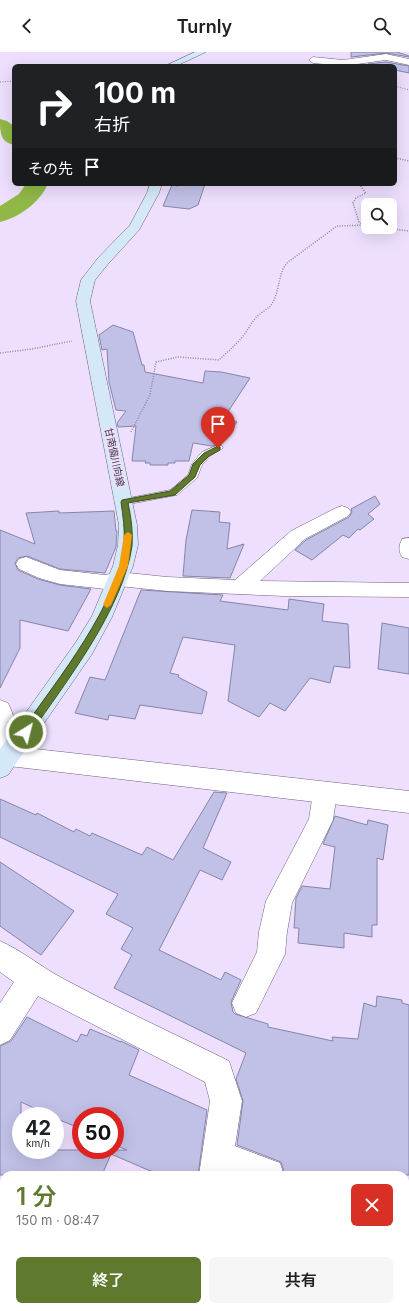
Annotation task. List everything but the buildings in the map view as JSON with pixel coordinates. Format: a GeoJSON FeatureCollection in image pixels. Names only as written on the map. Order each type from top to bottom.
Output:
{"type":"FeatureCollection","features":[{"type":"Feature","properties":{"kind":"main road"},"geometry":{"type":"LineString","coordinates":[[174,64],[202,52]]}},
{"type":"Feature","properties":{"kind":"main road","name":"甘南備川向線"},"geometry":{"type":"LineString","coordinates":[[4,762],[84,648],[102,617],[124,566],[128,545],[128,525],[83,301],[88,280],[103,261],[136,227],[155,186]]}},
{"type":"Feature","properties":{"kind":"street"},"geometry":{"type":"LineString","coordinates":[[312,63],[320,52]]}},
{"type":"Feature","properties":{"kind":"street"},"geometry":{"type":"LineString","coordinates":[[312,63],[343,63],[386,56],[409,62]]}},
{"type":"Feature","properties":{"kind":"street"},"geometry":{"type":"LineString","coordinates":[[239,587],[259,571],[298,535],[342,512]]}},
{"type":"Feature","properties":{"kind":"street"},"geometry":{"type":"LineString","coordinates":[[409,544],[409,552]]}},
{"type":"Feature","properties":{"kind":"street"},"geometry":{"type":"LineString","coordinates":[[26,564],[46,573],[60,577],[105,582],[119,579],[167,584],[239,587],[409,590]]}},
{"type":"Feature","properties":{"kind":"street"},"geometry":{"type":"LineString","coordinates":[[0,709],[5,726],[4,762],[409,802]]}},
{"type":"Feature","properties":{"kind":"street"},"geometry":{"type":"LineString","coordinates":[[246,1003],[271,954],[273,932],[279,901],[321,820],[325,793]]}},
{"type":"Feature","properties":{"kind":"street"},"geometry":{"type":"LineString","coordinates":[[0,955],[32,977],[218,1072],[226,1101],[217,1165],[248,1171]]}},
{"type":"Feature","properties":{"kind":"street"},"geometry":{"type":"LineString","coordinates":[[0,1030],[32,977]]}},
{"type":"Feature","properties":{"kind":"lane"},"geometry":{"type":"LineString","coordinates":[[124,502],[173,493],[192,476],[197,464],[206,454],[218,448]]}},
{"type":"Feature","properties":{"kind":"path"},"geometry":{"type":"LineString","coordinates":[[0,82],[12,81]]}},
{"type":"Feature","properties":{"kind":"path"},"geometry":{"type":"LineString","coordinates":[[397,87],[409,90]]}},
{"type":"Feature","properties":{"kind":"path"},"geometry":{"type":"LineString","coordinates":[[397,158],[409,161]]}},
{"type":"Feature","properties":{"kind":"path"},"geometry":{"type":"LineString","coordinates":[[361,186],[366,193],[356,198],[353,203],[361,223]]}},
{"type":"Feature","properties":{"kind":"path"},"geometry":{"type":"LineString","coordinates":[[113,450],[124,445],[150,395],[156,362],[168,358],[183,357],[218,360],[244,335],[248,327],[260,314],[267,310],[273,303],[277,294],[283,267],[288,262],[337,226],[361,224]]}},
{"type":"Feature","properties":{"kind":"path"},"geometry":{"type":"LineString","coordinates":[[397,230],[409,231]]}},
{"type":"Feature","properties":{"kind":"path"},"geometry":{"type":"LineString","coordinates":[[0,353],[90,339]]}},
{"type":"Feature","properties":{"kind":"waterway"},"geometry":{"type":"LineString","coordinates":[[0,125],[12,136]]}},
{"type":"Feature","properties":{"kind":"waterway"},"geometry":{"type":"LineString","coordinates":[[0,215],[27,199],[36,186]]}},
{"type":"Feature","properties":{"kind":"slow traffic"},"geometry":{"type":"LineString","coordinates":[[107,605],[124,566],[128,545],[128,535]]}},
{"type":"Feature","properties":{"kind":"route"},"geometry":{"type":"LineString","coordinates":[[26,732],[84,648],[102,617],[116,587],[124,566],[128,545],[128,525],[124,502],[173,493],[192,476],[197,464],[206,454],[218,448]]}}]}
